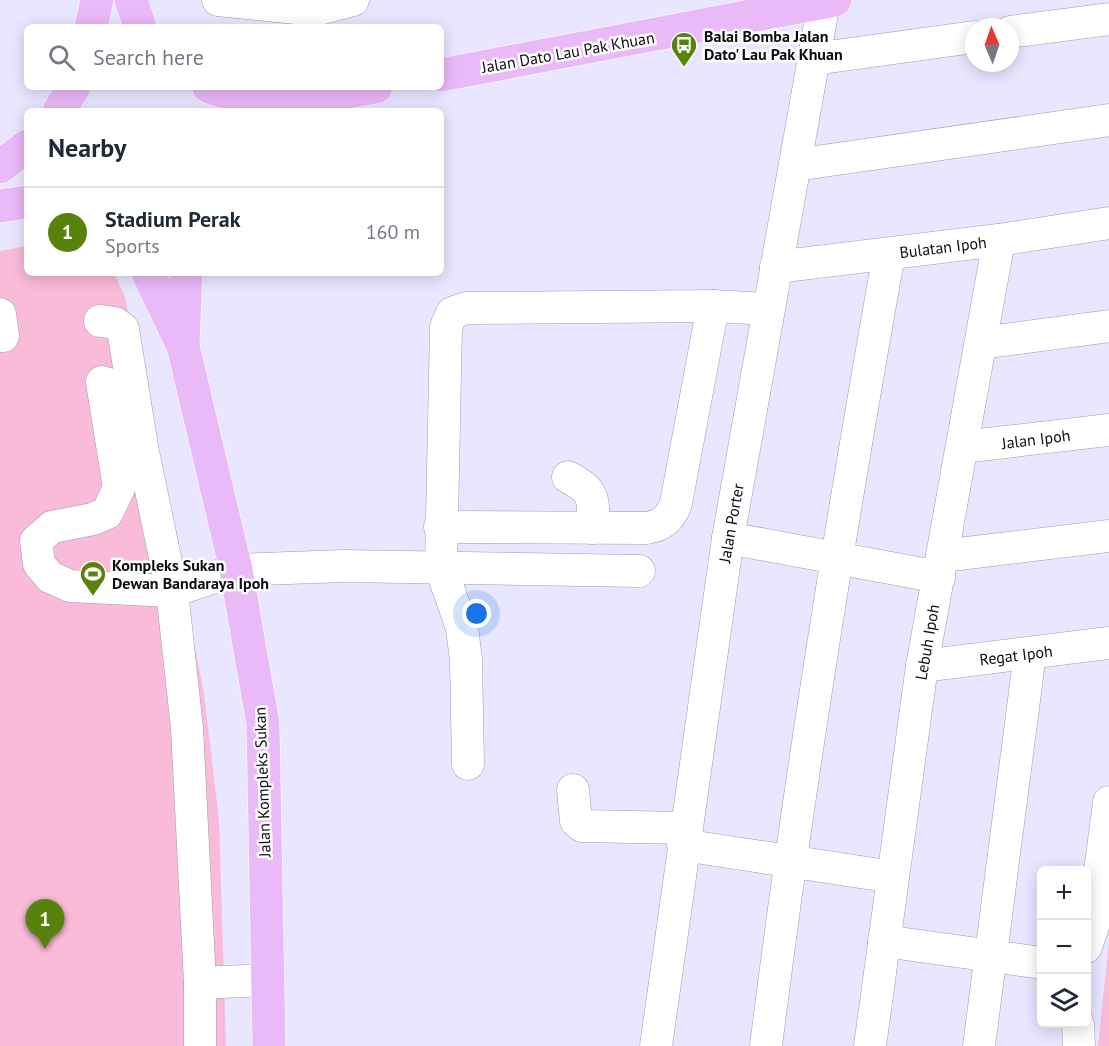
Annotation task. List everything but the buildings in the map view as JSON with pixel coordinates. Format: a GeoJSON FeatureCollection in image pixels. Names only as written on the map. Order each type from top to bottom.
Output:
{"type":"FeatureCollection","features":[{"type":"Feature","properties":{"kind":"main road"},"geometry":{"type":"LineString","coordinates":[[92,24],[97,0]]}},
{"type":"Feature","properties":{"kind":"main road"},"geometry":{"type":"LineString","coordinates":[[131,0],[139,24]]}},
{"type":"Feature","properties":{"kind":"main road","name":"Jalan Dato Lau Pak Khuan"},"geometry":{"type":"LineString","coordinates":[[444,74],[733,10],[830,1]]}},
{"type":"Feature","properties":{"kind":"main road"},"geometry":{"type":"LineString","coordinates":[[191,90],[202,108]]}},
{"type":"Feature","properties":{"kind":"main road"},"geometry":{"type":"LineString","coordinates":[[222,90],[297,105],[363,90]]}},
{"type":"Feature","properties":{"kind":"main road"},"geometry":{"type":"LineString","coordinates":[[0,167],[24,148]]}},
{"type":"Feature","properties":{"kind":"main road"},"geometry":{"type":"LineString","coordinates":[[0,206],[24,202]]}},
{"type":"Feature","properties":{"kind":"main road","name":"Jalan Kompleks Sukan"},"geometry":{"type":"LineString","coordinates":[[149,276],[183,346],[236,570],[263,724],[269,1046]]}},
{"type":"Feature","properties":{"kind":"main road","name":"Jalan Kompleks Sukan"},"geometry":{"type":"LineString","coordinates":[[183,346],[186,276]]}},
{"type":"Feature","properties":{"kind":"street"},"geometry":{"type":"LineString","coordinates":[[218,0],[315,10],[353,0]]}},
{"type":"Feature","properties":{"kind":"street","name":"Jalan Porter"},"geometry":{"type":"LineString","coordinates":[[656,1046],[728,538],[814,58],[830,1]]}},
{"type":"Feature","properties":{"kind":"street"},"geometry":{"type":"LineString","coordinates":[[1019,31],[1109,19]]}},
{"type":"Feature","properties":{"kind":"street"},"geometry":{"type":"LineString","coordinates":[[814,58],[965,38]]}},
{"type":"Feature","properties":{"kind":"street"},"geometry":{"type":"LineString","coordinates":[[795,165],[1109,120]]}},
{"type":"Feature","properties":{"kind":"street","name":"Bulatan Ipoh"},"geometry":{"type":"LineString","coordinates":[[776,267],[999,240],[1109,223]]}},
{"type":"Feature","properties":{"kind":"street","name":"Lebuh Ipoh"},"geometry":{"type":"LineString","coordinates":[[870,1046],[922,666],[999,240]]}},
{"type":"Feature","properties":{"kind":"street"},"geometry":{"type":"LineString","coordinates":[[766,1046],[789,859],[835,559],[889,254]]}},
{"type":"Feature","properties":{"kind":"street"},"geometry":{"type":"LineString","coordinates":[[468,764],[466,660],[462,628],[441,568],[440,527],[446,327],[452,314],[466,308],[713,306],[768,309]]}},
{"type":"Feature","properties":{"kind":"street"},"geometry":{"type":"LineString","coordinates":[[440,527],[654,527],[669,519],[674,512],[713,306]]}},
{"type":"Feature","properties":{"kind":"street"},"geometry":{"type":"LineString","coordinates":[[100,321],[115,323],[123,329],[133,391],[102,382],[128,450],[172,591],[187,728],[200,983],[200,1046]]}},
{"type":"Feature","properties":{"kind":"street"},"geometry":{"type":"LineString","coordinates":[[981,343],[1109,326]]}},
{"type":"Feature","properties":{"kind":"street","name":"Jalan Ipoh"},"geometry":{"type":"LineString","coordinates":[[962,447],[1109,430]]}},
{"type":"Feature","properties":{"kind":"street"},"geometry":{"type":"LineString","coordinates":[[128,450],[119,488],[107,513],[93,519],[52,526],[36,541],[39,564],[50,577],[70,586],[172,591],[236,570],[344,566],[639,572]]}},
{"type":"Feature","properties":{"kind":"street"},"geometry":{"type":"LineString","coordinates":[[568,477],[592,494],[593,528]]}},
{"type":"Feature","properties":{"kind":"street"},"geometry":{"type":"LineString","coordinates":[[728,538],[835,559],[940,567],[1109,536]]}},
{"type":"Feature","properties":{"kind":"street","name":"Regat Ipoh"},"geometry":{"type":"LineString","coordinates":[[922,666],[1109,643]]}},
{"type":"Feature","properties":{"kind":"street"},"geometry":{"type":"LineString","coordinates":[[979,1046],[1030,654]]}},
{"type":"Feature","properties":{"kind":"street"},"geometry":{"type":"LineString","coordinates":[[573,790],[576,821],[582,826],[684,836],[789,859],[893,877]]}},
{"type":"Feature","properties":{"kind":"street"},"geometry":{"type":"LineString","coordinates":[[1091,932],[1109,802]]}},
{"type":"Feature","properties":{"kind":"street"},"geometry":{"type":"LineString","coordinates":[[884,941],[1037,962]]}},
{"type":"Feature","properties":{"kind":"street"},"geometry":{"type":"LineString","coordinates":[[200,983],[267,980]]}},
{"type":"Feature","properties":{"kind":"street"},"geometry":{"type":"LineString","coordinates":[[1078,1028],[1079,1046]]}},
{"type":"Feature","properties":{"kind":"shaded area","name":"Kompleks Sukan Dewan Bandaraya Ipoh"},"geometry":{"type":"Polygon","coordinates":[[[24,247],[24,276],[115,276],[125,297],[204,693],[219,820],[226,1046],[0,1046],[0,251],[24,247]]]}},
{"type":"Feature","properties":{"kind":"shaded area"},"geometry":{"type":"Polygon","coordinates":[[[1109,942],[1109,1046],[1098,1046],[1109,942]]]}},
{"type":"Feature","properties":{"kind":"place","name":"Balai Bomba Jalan Dato' Lau Pak Khuan"},"geometry":{"type":"Point","coordinates":[684,68]}},
{"type":"Feature","properties":{"kind":"place","name":"Kompleks Sukan Dewan Bandaraya Ipoh"},"geometry":{"type":"Point","coordinates":[93,597]}},
{"type":"Feature","properties":{"kind":"place","name":"Stadium Perak"},"geometry":{"type":"Point","coordinates":[45,949]}}]}
